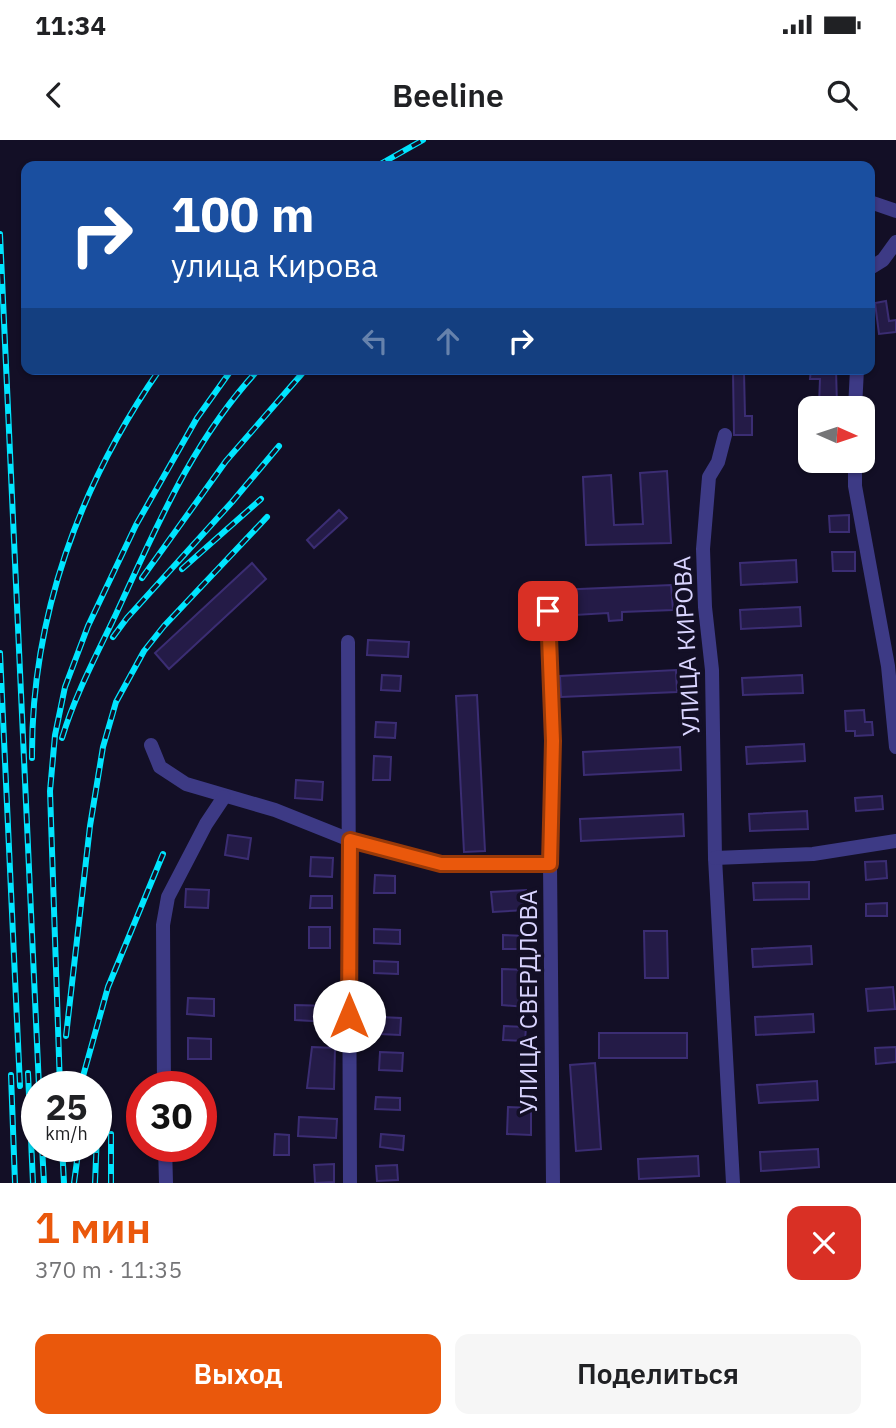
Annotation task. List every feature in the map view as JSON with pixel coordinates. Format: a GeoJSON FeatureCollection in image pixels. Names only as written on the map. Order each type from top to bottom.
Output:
{"type":"FeatureCollection","features":[{"type":"Feature","properties":{"kind":"street"},"geometry":{"type":"LineString","coordinates":[[875,204],[896,211]]}},
{"type":"Feature","properties":{"kind":"street"},"geometry":{"type":"LineString","coordinates":[[875,265],[883,260],[896,243]]}},
{"type":"Feature","properties":{"kind":"street"},"geometry":{"type":"LineString","coordinates":[[856,396],[857,375]]}},
{"type":"Feature","properties":{"kind":"street","name":"УЛИЦА КИРОВА"},"geometry":{"type":"LineString","coordinates":[[725,435],[718,462],[709,477],[703,549],[705,607],[712,670],[715,858],[733,1183]]}},
{"type":"Feature","properties":{"kind":"street"},"geometry":{"type":"LineString","coordinates":[[855,473],[855,486],[888,666],[896,747]]}},
{"type":"Feature","properties":{"kind":"street","name":"УЛИЦА СВЕРДЛОВА"},"geometry":{"type":"LineString","coordinates":[[548,611],[553,741],[550,864],[553,1183]]}},
{"type":"Feature","properties":{"kind":"street"},"geometry":{"type":"LineString","coordinates":[[348,642],[350,1183]]}},
{"type":"Feature","properties":{"kind":"street"},"geometry":{"type":"LineString","coordinates":[[151,745],[160,767],[186,784],[275,810],[350,840],[441,864],[550,864]]}},
{"type":"Feature","properties":{"kind":"street"},"geometry":{"type":"LineString","coordinates":[[164,1071],[163,925],[168,897],[205,824],[224,797]]}},
{"type":"Feature","properties":{"kind":"street"},"geometry":{"type":"LineString","coordinates":[[715,858],[813,854],[896,841]]}},
{"type":"Feature","properties":{"kind":"street"},"geometry":{"type":"LineString","coordinates":[[165,1162],[166,1183]]}},
{"type":"Feature","properties":{"kind":"building"},"geometry":{"type":"Polygon","coordinates":[[[886,301],[889,321],[896,320],[896,332],[879,334],[875,303],[886,301]]]}},
{"type":"Feature","properties":{"kind":"building"},"geometry":{"type":"Polygon","coordinates":[[[733,375],[744,375],[745,416],[752,416],[752,435],[734,435],[733,375]]]}},
{"type":"Feature","properties":{"kind":"building"},"geometry":{"type":"Polygon","coordinates":[[[810,375],[836,375],[837,396],[819,396],[820,379],[810,379],[810,375]]]}},
{"type":"Feature","properties":{"kind":"building"},"geometry":{"type":"Polygon","coordinates":[[[667,471],[671,543],[586,545],[583,477],[611,475],[614,525],[643,524],[640,473],[667,471]]]}},
{"type":"Feature","properties":{"kind":"building"},"geometry":{"type":"Polygon","coordinates":[[[339,510],[347,518],[314,548],[307,540],[339,510]]]}},
{"type":"Feature","properties":{"kind":"building"},"geometry":{"type":"Polygon","coordinates":[[[849,515],[849,532],[830,532],[829,516],[849,515]]]}},
{"type":"Feature","properties":{"kind":"building"},"geometry":{"type":"Polygon","coordinates":[[[832,552],[855,552],[855,571],[833,571],[832,552]]]}},
{"type":"Feature","properties":{"kind":"building"},"geometry":{"type":"Polygon","coordinates":[[[796,560],[797,582],[741,585],[740,563],[796,560]]]}},
{"type":"Feature","properties":{"kind":"building"},"geometry":{"type":"Polygon","coordinates":[[[252,563],[266,579],[169,669],[155,653],[252,563]]]}},
{"type":"Feature","properties":{"kind":"building"},"geometry":{"type":"Polygon","coordinates":[[[671,585],[673,610],[622,612],[622,620],[609,621],[608,613],[558,616],[557,590],[671,585]]]}},
{"type":"Feature","properties":{"kind":"building"},"geometry":{"type":"Polygon","coordinates":[[[800,607],[801,626],[741,629],[740,610],[800,607]]]}},
{"type":"Feature","properties":{"kind":"building"},"geometry":{"type":"Polygon","coordinates":[[[368,640],[409,642],[408,657],[367,655],[368,640]]]}},
{"type":"Feature","properties":{"kind":"building"},"geometry":{"type":"Polygon","coordinates":[[[676,670],[677,692],[561,697],[560,676],[676,670]]]}},
{"type":"Feature","properties":{"kind":"building"},"geometry":{"type":"Polygon","coordinates":[[[382,675],[401,676],[400,691],[381,690],[382,675]]]}},
{"type":"Feature","properties":{"kind":"building"},"geometry":{"type":"Polygon","coordinates":[[[802,675],[803,693],[743,695],[742,678],[802,675]]]}},
{"type":"Feature","properties":{"kind":"building"},"geometry":{"type":"Polygon","coordinates":[[[477,695],[485,851],[464,852],[456,696],[477,695]]]}},
{"type":"Feature","properties":{"kind":"building"},"geometry":{"type":"Polygon","coordinates":[[[864,710],[865,722],[872,722],[873,735],[855,736],[855,731],[846,731],[845,711],[864,710]]]}},
{"type":"Feature","properties":{"kind":"building"},"geometry":{"type":"Polygon","coordinates":[[[376,722],[396,723],[395,738],[375,737],[376,722]]]}},
{"type":"Feature","properties":{"kind":"building"},"geometry":{"type":"Polygon","coordinates":[[[804,744],[805,761],[747,764],[746,747],[804,744]]]}},
{"type":"Feature","properties":{"kind":"building"},"geometry":{"type":"Polygon","coordinates":[[[680,747],[681,770],[584,775],[583,752],[680,747]]]}},
{"type":"Feature","properties":{"kind":"building"},"geometry":{"type":"Polygon","coordinates":[[[374,756],[391,757],[390,780],[373,780],[374,756]]]}},
{"type":"Feature","properties":{"kind":"building"},"geometry":{"type":"Polygon","coordinates":[[[296,780],[323,782],[322,800],[295,798],[296,780]]]}},
{"type":"Feature","properties":{"kind":"building"},"geometry":{"type":"Polygon","coordinates":[[[882,796],[883,809],[856,811],[855,798],[882,796]]]}},
{"type":"Feature","properties":{"kind":"building"},"geometry":{"type":"Polygon","coordinates":[[[807,811],[808,829],[750,831],[749,814],[807,811]]]}},
{"type":"Feature","properties":{"kind":"building"},"geometry":{"type":"Polygon","coordinates":[[[683,814],[684,836],[581,841],[580,819],[683,814]]]}},
{"type":"Feature","properties":{"kind":"building"},"geometry":{"type":"Polygon","coordinates":[[[228,835],[251,838],[248,859],[225,855],[228,835]]]}},
{"type":"Feature","properties":{"kind":"building"},"geometry":{"type":"Polygon","coordinates":[[[311,857],[333,858],[332,877],[310,876],[311,857]]]}},
{"type":"Feature","properties":{"kind":"building"},"geometry":{"type":"Polygon","coordinates":[[[886,861],[887,878],[866,880],[865,862],[886,861]]]}},
{"type":"Feature","properties":{"kind":"building"},"geometry":{"type":"Polygon","coordinates":[[[375,875],[395,876],[395,893],[374,893],[375,875]]]}},
{"type":"Feature","properties":{"kind":"building"},"geometry":{"type":"Polygon","coordinates":[[[809,882],[809,899],[754,900],[753,883],[809,882]]]}},
{"type":"Feature","properties":{"kind":"building"},"geometry":{"type":"Polygon","coordinates":[[[186,889],[209,890],[208,908],[185,907],[186,889]]]}},
{"type":"Feature","properties":{"kind":"building"},"geometry":{"type":"Polygon","coordinates":[[[526,890],[527,910],[493,912],[491,892],[526,890]]]}},
{"type":"Feature","properties":{"kind":"building"},"geometry":{"type":"Polygon","coordinates":[[[311,896],[332,896],[332,908],[310,908],[311,896]]]}},
{"type":"Feature","properties":{"kind":"building"},"geometry":{"type":"Polygon","coordinates":[[[887,903],[887,916],[866,916],[866,904],[887,903]]]}},
{"type":"Feature","properties":{"kind":"building"},"geometry":{"type":"Polygon","coordinates":[[[309,927],[330,927],[330,948],[309,948],[309,927]]]}},
{"type":"Feature","properties":{"kind":"building"},"geometry":{"type":"Polygon","coordinates":[[[374,929],[400,930],[400,944],[374,943],[374,929]]]}},
{"type":"Feature","properties":{"kind":"building"},"geometry":{"type":"Polygon","coordinates":[[[644,931],[667,931],[668,978],[645,978],[644,931]]]}},
{"type":"Feature","properties":{"kind":"building"},"geometry":{"type":"Polygon","coordinates":[[[503,935],[527,936],[526,949],[503,949],[503,935]]]}},
{"type":"Feature","properties":{"kind":"building"},"geometry":{"type":"Polygon","coordinates":[[[811,946],[812,964],[753,967],[752,949],[811,946]]]}},
{"type":"Feature","properties":{"kind":"building"},"geometry":{"type":"Polygon","coordinates":[[[374,961],[398,962],[398,974],[374,973],[374,961]]]}},
{"type":"Feature","properties":{"kind":"building"},"geometry":{"type":"Polygon","coordinates":[[[502,969],[529,970],[526,1007],[502,1005],[502,969]]]}},
{"type":"Feature","properties":{"kind":"building"},"geometry":{"type":"Polygon","coordinates":[[[893,987],[895,1009],[868,1011],[866,989],[893,987]]]}},
{"type":"Feature","properties":{"kind":"building"},"geometry":{"type":"Polygon","coordinates":[[[188,998],[214,999],[214,1016],[187,1014],[188,998]]]}},
{"type":"Feature","properties":{"kind":"building"},"geometry":{"type":"Polygon","coordinates":[[[295,1005],[330,1006],[329,1022],[295,1020],[295,1005]]]}},
{"type":"Feature","properties":{"kind":"building"},"geometry":{"type":"Polygon","coordinates":[[[813,1014],[814,1032],[756,1035],[755,1017],[813,1014]]]}},
{"type":"Feature","properties":{"kind":"building"},"geometry":{"type":"Polygon","coordinates":[[[380,1017],[401,1018],[400,1035],[379,1034],[380,1017]]]}},
{"type":"Feature","properties":{"kind":"building"},"geometry":{"type":"Polygon","coordinates":[[[504,1026],[526,1027],[525,1041],[503,1040],[504,1026]]]}},
{"type":"Feature","properties":{"kind":"building"},"geometry":{"type":"Polygon","coordinates":[[[599,1033],[687,1033],[687,1058],[599,1058],[599,1033]]]}},
{"type":"Feature","properties":{"kind":"building"},"geometry":{"type":"Polygon","coordinates":[[[188,1038],[211,1039],[211,1059],[188,1059],[188,1038]]]}},
{"type":"Feature","properties":{"kind":"building"},"geometry":{"type":"Polygon","coordinates":[[[312,1047],[335,1048],[334,1089],[307,1088],[312,1047]]]}},
{"type":"Feature","properties":{"kind":"building"},"geometry":{"type":"Polygon","coordinates":[[[896,1047],[896,1062],[876,1064],[875,1048],[896,1047]]]}},
{"type":"Feature","properties":{"kind":"building"},"geometry":{"type":"Polygon","coordinates":[[[380,1052],[403,1053],[402,1071],[379,1070],[380,1052]]]}},
{"type":"Feature","properties":{"kind":"building"},"geometry":{"type":"Polygon","coordinates":[[[595,1063],[601,1149],[576,1151],[570,1065],[595,1063]]]}},
{"type":"Feature","properties":{"kind":"building"},"geometry":{"type":"Polygon","coordinates":[[[817,1081],[818,1100],[759,1103],[757,1085],[817,1081]]]}},
{"type":"Feature","properties":{"kind":"building"},"geometry":{"type":"Polygon","coordinates":[[[376,1097],[400,1098],[400,1110],[375,1109],[376,1097]]]}},
{"type":"Feature","properties":{"kind":"building"},"geometry":{"type":"Polygon","coordinates":[[[508,1107],[531,1108],[531,1135],[507,1134],[508,1107]]]}},
{"type":"Feature","properties":{"kind":"building"},"geometry":{"type":"Polygon","coordinates":[[[299,1117],[337,1119],[336,1138],[298,1136],[299,1117]]]}},
{"type":"Feature","properties":{"kind":"building"},"geometry":{"type":"Polygon","coordinates":[[[275,1134],[289,1135],[289,1155],[274,1155],[275,1134]]]}},
{"type":"Feature","properties":{"kind":"building"},"geometry":{"type":"Polygon","coordinates":[[[381,1134],[404,1136],[403,1150],[380,1147],[381,1134]]]}},
{"type":"Feature","properties":{"kind":"building"},"geometry":{"type":"Polygon","coordinates":[[[818,1149],[819,1167],[761,1171],[760,1152],[818,1149]]]}},
{"type":"Feature","properties":{"kind":"building"},"geometry":{"type":"Polygon","coordinates":[[[698,1156],[699,1176],[639,1179],[638,1159],[698,1156]]]}},
{"type":"Feature","properties":{"kind":"building"},"geometry":{"type":"Polygon","coordinates":[[[334,1164],[334,1182],[315,1183],[314,1165],[334,1164]]]}},
{"type":"Feature","properties":{"kind":"building"},"geometry":{"type":"Polygon","coordinates":[[[397,1165],[398,1180],[377,1181],[376,1166],[397,1165]]]}},
{"type":"Feature","properties":{"kind":"railway"},"geometry":{"type":"LineString","coordinates":[[386,161],[423,140]]}},
{"type":"Feature","properties":{"kind":"railway"},"geometry":{"type":"LineString","coordinates":[[0,234],[38,1071]]}},
{"type":"Feature","properties":{"kind":"railway"},"geometry":{"type":"LineString","coordinates":[[32,758],[40,654],[51,603],[66,554],[84,505],[106,458],[156,375]]}},
{"type":"Feature","properties":{"kind":"railway"},"geometry":{"type":"LineString","coordinates":[[59,1071],[50,791],[55,735],[65,687],[88,626],[136,525],[197,418],[228,375]]}},
{"type":"Feature","properties":{"kind":"railway"},"geometry":{"type":"LineString","coordinates":[[62,738],[87,675],[178,486],[214,425],[254,375]]}},
{"type":"Feature","properties":{"kind":"railway"},"geometry":{"type":"LineString","coordinates":[[142,578],[226,461],[301,375]]}},
{"type":"Feature","properties":{"kind":"railway"},"geometry":{"type":"LineString","coordinates":[[113,637],[279,446]]}},
{"type":"Feature","properties":{"kind":"railway"},"geometry":{"type":"LineString","coordinates":[[182,569],[261,499]]}},
{"type":"Feature","properties":{"kind":"railway"},"geometry":{"type":"LineString","coordinates":[[66,1036],[90,826],[103,747],[116,702],[144,651],[164,626],[267,517]]}},
{"type":"Feature","properties":{"kind":"railway"},"geometry":{"type":"LineString","coordinates":[[0,653],[20,1086]]}},
{"type":"Feature","properties":{"kind":"railway"},"geometry":{"type":"LineString","coordinates":[[84,1071],[108,987],[163,854]]}},
{"type":"Feature","properties":{"kind":"railway"},"geometry":{"type":"LineString","coordinates":[[11,1075],[15,1183]]}},
{"type":"Feature","properties":{"kind":"railway"},"geometry":{"type":"LineString","coordinates":[[32,1162],[33,1183]]}},
{"type":"Feature","properties":{"kind":"railway"},"geometry":{"type":"LineString","coordinates":[[43,1162],[44,1183]]}},
{"type":"Feature","properties":{"kind":"railway"},"geometry":{"type":"LineString","coordinates":[[63,1162],[64,1183]]}},
{"type":"Feature","properties":{"kind":"railway"},"geometry":{"type":"LineString","coordinates":[[74,1183],[77,1162]]}},
{"type":"Feature","properties":{"kind":"railway"},"geometry":{"type":"LineString","coordinates":[[95,1183],[96,1162]]}},
{"type":"Feature","properties":{"kind":"railway"},"geometry":{"type":"LineString","coordinates":[[111,1162],[111,1183]]}},
{"type":"Feature","properties":{"kind":"route"},"geometry":{"type":"LineString","coordinates":[[349,1016],[350,840],[441,864],[550,864],[553,741],[548,611]]}}]}
